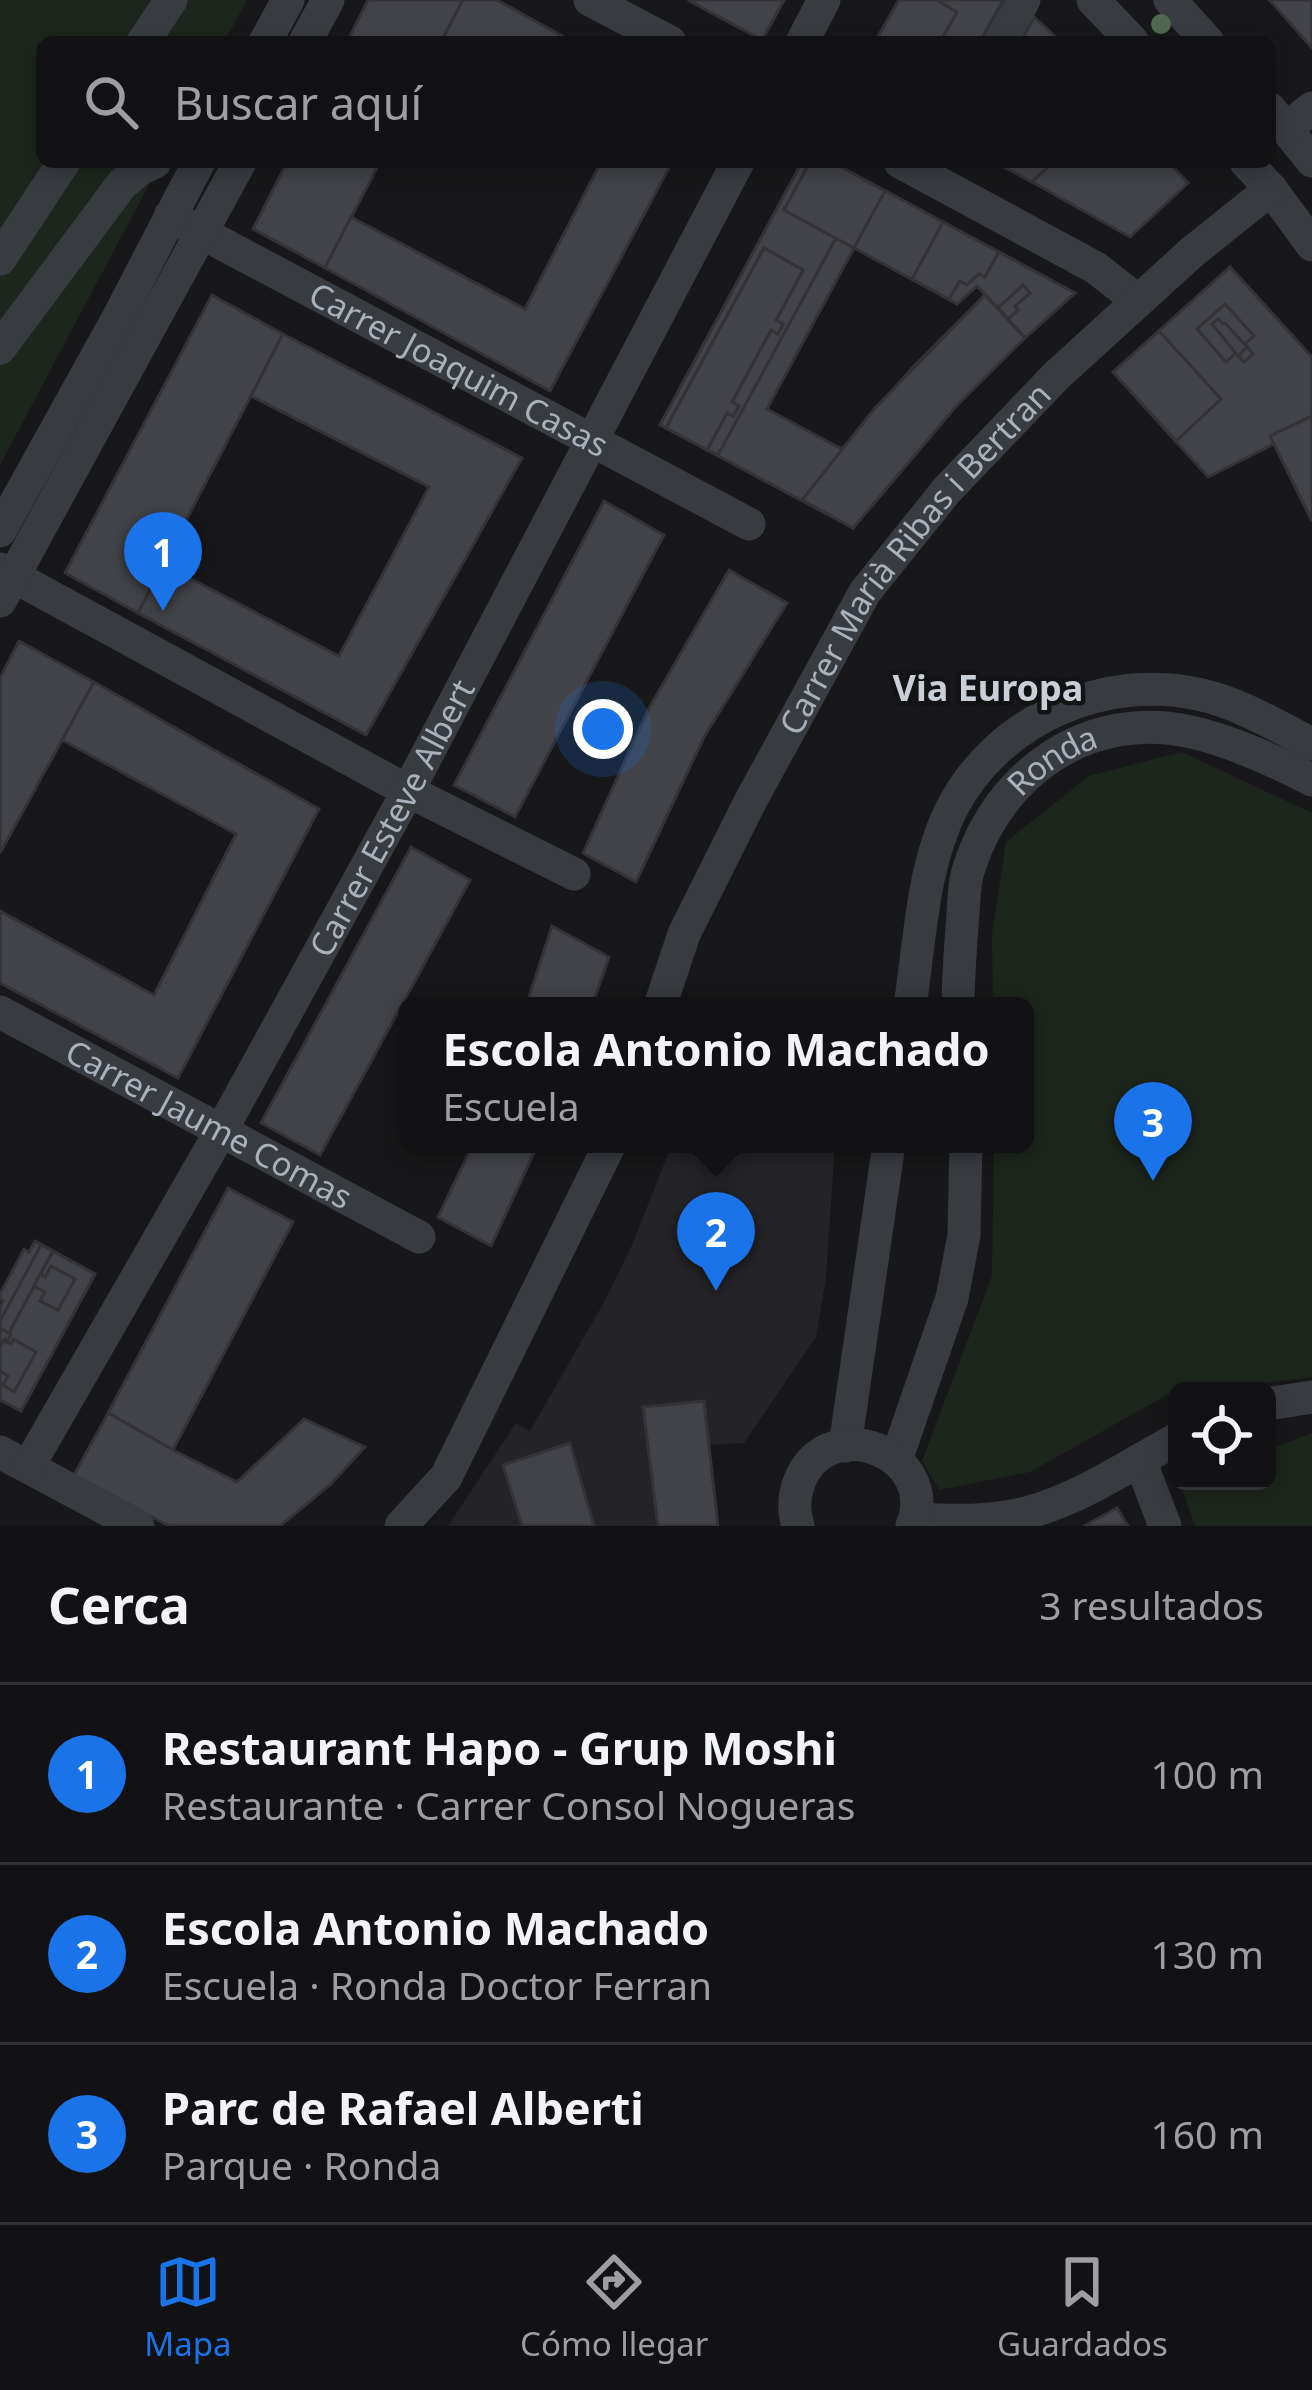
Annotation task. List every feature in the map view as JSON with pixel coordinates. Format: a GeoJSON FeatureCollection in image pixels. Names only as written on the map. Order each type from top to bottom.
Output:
{"type":"FeatureCollection","features":[{"type":"Feature","properties":{"kind":"street"},"geometry":{"type":"LineString","coordinates":[[147,36],[171,0]]}},
{"type":"Feature","properties":{"kind":"street"},"geometry":{"type":"LineString","coordinates":[[269,36],[288,0]]}},
{"type":"Feature","properties":{"kind":"street"},"geometry":{"type":"LineString","coordinates":[[308,36],[328,0]]}},
{"type":"Feature","properties":{"kind":"street"},"geometry":{"type":"LineString","coordinates":[[590,0],[659,36]]}},
{"type":"Feature","properties":{"kind":"street"},"geometry":{"type":"LineString","coordinates":[[805,36],[824,0]]}},
{"type":"Feature","properties":{"kind":"street"},"geometry":{"type":"LineString","coordinates":[[1003,36],[1024,0]]}},
{"type":"Feature","properties":{"kind":"street"},"geometry":{"type":"LineString","coordinates":[[1093,0],[1126,36]]}},
{"type":"Feature","properties":{"kind":"street"},"geometry":{"type":"LineString","coordinates":[[1169,0],[1202,36]]}},
{"type":"Feature","properties":{"kind":"street"},"geometry":{"type":"LineString","coordinates":[[1290,115],[1312,160]]}},
{"type":"Feature","properties":{"kind":"street"},"geometry":{"type":"LineString","coordinates":[[0,259],[60,168]]}},
{"type":"Feature","properties":{"kind":"street"},"geometry":{"type":"LineString","coordinates":[[0,348],[122,184],[142,168]]}},
{"type":"Feature","properties":{"kind":"street"},"geometry":{"type":"LineString","coordinates":[[0,531],[118,318],[170,216],[187,168]]}},
{"type":"Feature","properties":{"kind":"street"},"geometry":{"type":"LineString","coordinates":[[237,168],[5,582],[574,874]]}},
{"type":"Feature","properties":{"kind":"street","name":"Carrer Esteve Albert"},"geometry":{"type":"LineString","coordinates":[[14,1459],[221,1131],[408,790],[735,168]]}},
{"type":"Feature","properties":{"kind":"street"},"geometry":{"type":"LineString","coordinates":[[922,168],[1096,268],[1138,301]]}},
{"type":"Feature","properties":{"kind":"street"},"geometry":{"type":"LineString","coordinates":[[1252,168],[1312,244]]}},
{"type":"Feature","properties":{"kind":"street","name":"Carrer Marià Ribas i Bertran"},"geometry":{"type":"LineString","coordinates":[[663,997],[684,934],[865,592],[947,490],[1056,376],[1271,189]]}},
{"type":"Feature","properties":{"kind":"street","name":"Carrer Joaquim Casas"},"geometry":{"type":"LineString","coordinates":[[170,216],[749,524]]}},
{"type":"Feature","properties":{"kind":"street"},"geometry":{"type":"LineString","coordinates":[[911,997],[935,852],[951,810],[968,781],[994,752],[1043,716],[1070,703],[1123,690],[1176,691],[1231,704],[1312,744]]}},
{"type":"Feature","properties":{"kind":"street","name":"Ronda"},"geometry":{"type":"LineString","coordinates":[[958,997],[968,870],[1000,802],[1058,751],[1121,729],[1191,732],[1312,780]]}},
{"type":"Feature","properties":{"kind":"street","name":"Carrer Jaume Comas"},"geometry":{"type":"LineString","coordinates":[[0,1012],[419,1237]]}},
{"type":"Feature","properties":{"kind":"street"},"geometry":{"type":"LineString","coordinates":[[401,1526],[446,1477],[606,1153]]}},
{"type":"Feature","properties":{"kind":"street"},"geometry":{"type":"LineString","coordinates":[[845,1446],[888,1153]]}},
{"type":"Feature","properties":{"kind":"street"},"geometry":{"type":"LineString","coordinates":[[896,1460],[952,1298],[964,1235],[966,1153]]}},
{"type":"Feature","properties":{"kind":"street"},"geometry":{"type":"LineString","coordinates":[[1276,1403],[1312,1397]]}},
{"type":"Feature","properties":{"kind":"street"},"geometry":{"type":"LineString","coordinates":[[798,1526],[795,1496],[802,1475],[830,1449],[872,1447],[896,1460],[912,1481],[914,1523],[967,1522],[1052,1505],[1168,1444]]}},
{"type":"Feature","properties":{"kind":"street"},"geometry":{"type":"LineString","coordinates":[[14,1459],[138,1526]]}},
{"type":"Feature","properties":{"kind":"street"},"geometry":{"type":"LineString","coordinates":[[1140,1460],[1165,1526]]}},
{"type":"Feature","properties":{"kind":"shaded area"},"geometry":{"type":"Polygon","coordinates":[[[0,0],[247,0],[227,36],[36,36],[36,168],[158,168],[0,465],[0,0]]]}},
{"type":"Feature","properties":{"kind":"shaded area"},"geometry":{"type":"Polygon","coordinates":[[[1182,752],[1312,813],[1312,1377],[1272,1382],[1168,1382],[1168,1395],[1030,1472],[939,1490],[922,1461],[992,1276],[994,1153],[1034,1153],[1034,997],[993,997],[992,934],[1006,842],[1089,776],[1182,752]]]}},
{"type":"Feature","properties":{"kind":"shaded area"},"geometry":{"type":"Polygon","coordinates":[[[668,1153],[834,1153],[826,1278],[816,1337],[744,1443],[709,1445],[718,1526],[448,1526],[516,1423],[530,1431],[632,1245],[668,1153]]]}},
{"type":"Feature","properties":{"kind":"shaded area"},"geometry":{"type":"Polygon","coordinates":[[[1312,1433],[1312,1526],[1195,1526],[1182,1490],[1276,1490],[1276,1447],[1312,1433]]]}},
{"type":"Feature","properties":{"kind":"building"},"geometry":{"type":"Polygon","coordinates":[[[368,0],[463,0],[444,36],[350,36],[368,0]]]}},
{"type":"Feature","properties":{"kind":"building"},"geometry":{"type":"Polygon","coordinates":[[[463,0],[497,0],[562,36],[444,36],[463,0]]]}},
{"type":"Feature","properties":{"kind":"building"},"geometry":{"type":"Polygon","coordinates":[[[688,0],[784,0],[764,36],[755,36],[688,0]]]}},
{"type":"Feature","properties":{"kind":"building"},"geometry":{"type":"Polygon","coordinates":[[[688,0],[784,0],[764,36],[755,36],[688,0]]]}},
{"type":"Feature","properties":{"kind":"building"},"geometry":{"type":"Polygon","coordinates":[[[899,0],[1003,0],[983,36],[878,36],[899,0]]]}},
{"type":"Feature","properties":{"kind":"building"},"geometry":{"type":"Polygon","coordinates":[[[899,0],[937,0],[957,12],[943,36],[878,36],[899,0]]]}},
{"type":"Feature","properties":{"kind":"building"},"geometry":{"type":"Polygon","coordinates":[[[1269,0],[1312,0],[1312,48],[1275,6],[1269,0]]]}},
{"type":"Feature","properties":{"kind":"building"},"geometry":{"type":"Polygon","coordinates":[[[1034,17],[1055,36],[1024,36],[1034,17]]]}},
{"type":"Feature","properties":{"kind":"building"},"geometry":{"type":"Polygon","coordinates":[[[284,168],[377,168],[325,268],[253,229],[284,168]]]}},
{"type":"Feature","properties":{"kind":"building"},"geometry":{"type":"Polygon","coordinates":[[[598,168],[669,168],[550,391],[325,268],[351,217],[525,309],[598,168]]]}},
{"type":"Feature","properties":{"kind":"building"},"geometry":{"type":"Polygon","coordinates":[[[799,168],[843,168],[1075,293],[958,404],[853,528],[660,425],[799,168]],[[854,248],[767,409],[842,449],[911,369],[985,295],[977,286],[957,304],[854,248]]]}},
{"type":"Feature","properties":{"kind":"building"},"geometry":{"type":"Polygon","coordinates":[[[799,168],[807,168],[784,210],[836,238],[718,455],[707,450],[727,413],[733,416],[739,406],[732,402],[771,330],[778,334],[783,324],[776,320],[803,270],[764,248],[666,428],[660,425],[799,168]]]}},
{"type":"Feature","properties":{"kind":"building"},"geometry":{"type":"Polygon","coordinates":[[[807,168],[843,168],[885,191],[854,248],[784,210],[807,168]]]}},
{"type":"Feature","properties":{"kind":"building"},"geometry":{"type":"Polygon","coordinates":[[[1005,168],[1047,168],[1032,182],[1005,168]]]}},
{"type":"Feature","properties":{"kind":"building"},"geometry":{"type":"Polygon","coordinates":[[[1047,168],[1174,168],[1188,183],[1130,237],[1032,182],[1047,168]]]}},
{"type":"Feature","properties":{"kind":"building"},"geometry":{"type":"Polygon","coordinates":[[[943,222],[999,252],[985,277],[979,274],[967,285],[960,281],[949,299],[912,279],[943,222]]]}},
{"type":"Feature","properties":{"kind":"building"},"geometry":{"type":"Polygon","coordinates":[[[764,248],[803,270],[776,320],[783,324],[778,334],[771,330],[732,402],[739,406],[733,416],[727,413],[707,450],[666,428],[764,248]]]}},
{"type":"Feature","properties":{"kind":"building"},"geometry":{"type":"Polygon","coordinates":[[[999,252],[1075,293],[1025,338],[1008,319],[1030,293],[1023,285],[998,308],[977,286],[957,304],[949,299],[960,281],[967,285],[979,274],[985,277],[999,252]]]}},
{"type":"Feature","properties":{"kind":"building"},"geometry":{"type":"Polygon","coordinates":[[[1230,267],[1292,335],[1259,365],[1251,357],[1246,360],[1255,369],[1221,399],[1159,331],[1230,267]]]}},
{"type":"Feature","properties":{"kind":"building"},"geometry":{"type":"Polygon","coordinates":[[[1230,267],[1312,357],[1312,521],[1274,444],[1208,477],[1113,372],[1230,267]]]}},
{"type":"Feature","properties":{"kind":"building"},"geometry":{"type":"Polygon","coordinates":[[[1023,285],[1030,293],[1008,319],[998,308],[1023,285]]]}},
{"type":"Feature","properties":{"kind":"building"},"geometry":{"type":"Polygon","coordinates":[[[212,295],[283,334],[138,613],[65,573],[212,295]]]}},
{"type":"Feature","properties":{"kind":"building"},"geometry":{"type":"Polygon","coordinates":[[[985,295],[1025,338],[958,404],[853,528],[802,500],[875,408],[985,295]]]}},
{"type":"Feature","properties":{"kind":"building"},"geometry":{"type":"Polygon","coordinates":[[[1225,304],[1254,336],[1245,344],[1253,354],[1244,362],[1236,353],[1226,362],[1197,329],[1225,304]]]}},
{"type":"Feature","properties":{"kind":"building"},"geometry":{"type":"Polygon","coordinates":[[[1218,319],[1247,347],[1238,356],[1212,324],[1218,319]]]}},
{"type":"Feature","properties":{"kind":"building"},"geometry":{"type":"Polygon","coordinates":[[[1159,331],[1221,399],[1176,441],[1113,372],[1159,331]]]}},
{"type":"Feature","properties":{"kind":"building"},"geometry":{"type":"Polygon","coordinates":[[[283,334],[522,458],[366,735],[138,613],[163,564],[339,656],[429,487],[251,396],[283,334]]]}},
{"type":"Feature","properties":{"kind":"building"},"geometry":{"type":"Polygon","coordinates":[[[1312,416],[1312,519],[1311,519],[1270,436],[1312,416]]]}},
{"type":"Feature","properties":{"kind":"building"},"geometry":{"type":"Polygon","coordinates":[[[604,501],[664,535],[515,817],[454,785],[604,501]]]}},
{"type":"Feature","properties":{"kind":"building"},"geometry":{"type":"Polygon","coordinates":[[[729,570],[787,603],[704,737],[636,882],[583,853],[649,708],[729,570]]]}},
{"type":"Feature","properties":{"kind":"building"},"geometry":{"type":"Polygon","coordinates":[[[19,641],[94,682],[0,853],[0,678],[19,641]]]}},
{"type":"Feature","properties":{"kind":"building"},"geometry":{"type":"Polygon","coordinates":[[[94,682],[319,809],[178,1078],[0,983],[0,911],[154,995],[236,834],[62,740],[94,682]]]}},
{"type":"Feature","properties":{"kind":"building"},"geometry":{"type":"Polygon","coordinates":[[[411,847],[470,880],[406,997],[398,997],[398,1012],[320,1155],[261,1123],[411,847]]]}},
{"type":"Feature","properties":{"kind":"building"},"geometry":{"type":"Polygon","coordinates":[[[552,926],[609,957],[595,997],[529,997],[552,926]]]}},
{"type":"Feature","properties":{"kind":"building"},"geometry":{"type":"Polygon","coordinates":[[[469,1153],[534,1153],[491,1246],[438,1217],[469,1153]]]}},
{"type":"Feature","properties":{"kind":"building"},"geometry":{"type":"Polygon","coordinates":[[[228,1188],[293,1222],[173,1450],[108,1413],[228,1188]]]}},
{"type":"Feature","properties":{"kind":"building"},"geometry":{"type":"Polygon","coordinates":[[[35,1241],[95,1274],[21,1411],[0,1400],[0,1294],[24,1249],[29,1252],[35,1241]]]}},
{"type":"Feature","properties":{"kind":"building"},"geometry":{"type":"Polygon","coordinates":[[[41,1245],[53,1251],[9,1333],[0,1328],[0,1321],[41,1245]]]}},
{"type":"Feature","properties":{"kind":"building"},"geometry":{"type":"Polygon","coordinates":[[[53,1251],[95,1274],[21,1411],[0,1400],[0,1346],[8,1340],[53,1251]]]}},
{"type":"Feature","properties":{"kind":"building"},"geometry":{"type":"Polygon","coordinates":[[[51,1266],[75,1279],[58,1310],[40,1301],[45,1292],[34,1286],[51,1266]]]}},
{"type":"Feature","properties":{"kind":"building"},"geometry":{"type":"Polygon","coordinates":[[[13,1339],[36,1352],[14,1392],[3,1385],[8,1376],[0,1371],[0,1346],[13,1339]]]}},
{"type":"Feature","properties":{"kind":"building"},"geometry":{"type":"Polygon","coordinates":[[[704,1401],[718,1526],[658,1526],[643,1407],[704,1401]]]}},
{"type":"Feature","properties":{"kind":"building"},"geometry":{"type":"Polygon","coordinates":[[[108,1413],[237,1482],[304,1419],[365,1447],[331,1484],[280,1526],[169,1526],[74,1475],[108,1413]]]}},
{"type":"Feature","properties":{"kind":"building"},"geometry":{"type":"Polygon","coordinates":[[[570,1443],[594,1526],[522,1526],[503,1465],[570,1443]]]}},
{"type":"Feature","properties":{"kind":"building"},"geometry":{"type":"Polygon","coordinates":[[[1117,1508],[1128,1526],[1084,1526],[1117,1508]]]}},
{"type":"Feature","properties":{"kind":"place","name":"Restaurant Hapo - Grup Moshi"},"geometry":{"type":"Point","coordinates":[163,611]}},
{"type":"Feature","properties":{"kind":"place","name":"Parc de Rafael Alberti"},"geometry":{"type":"Point","coordinates":[1153,1181]}},
{"type":"Feature","properties":{"kind":"place","name":"Escola Antonio Machado"},"geometry":{"type":"Point","coordinates":[716,1291]}},
{"type":"Feature","properties":{"kind":"district","name":"Via Europa"},"geometry":{"type":"Point","coordinates":[988,688]}}]}
